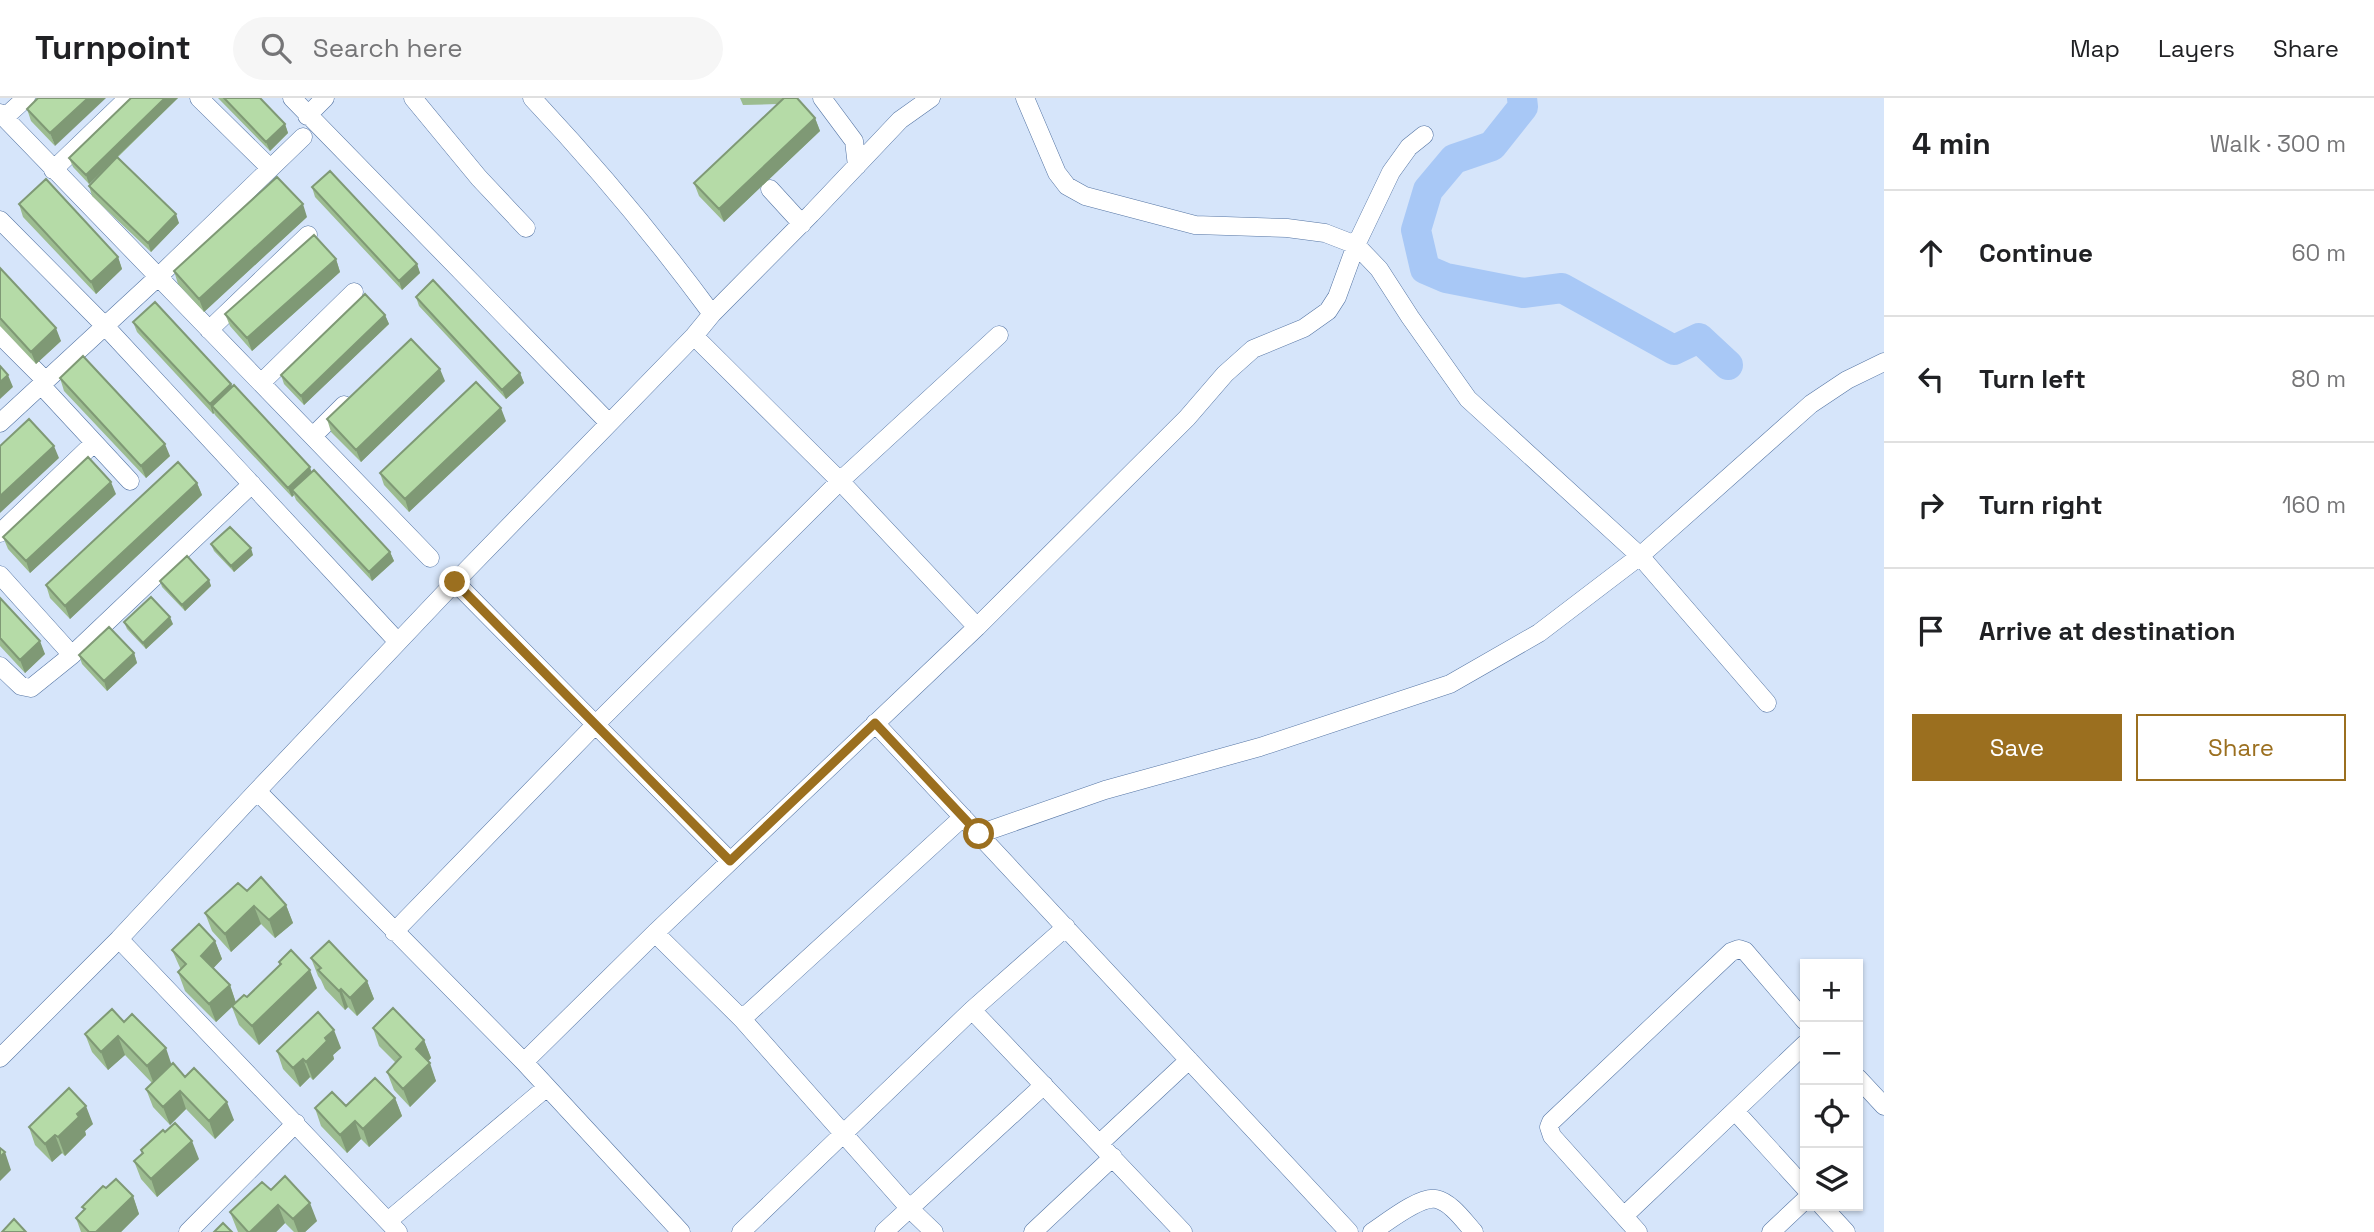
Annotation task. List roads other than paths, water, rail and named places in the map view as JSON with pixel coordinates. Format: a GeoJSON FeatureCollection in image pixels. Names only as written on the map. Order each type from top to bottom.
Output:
{"type":"FeatureCollection","features":[{"type":"Feature","properties":{"kind":"street"},"geometry":{"type":"LineString","coordinates":[[26,98],[2,115],[313,436],[370,485],[430,558]]}},
{"type":"Feature","properties":{"kind":"street"},"geometry":{"type":"LineString","coordinates":[[53,170],[128,98]]}},
{"type":"Feature","properties":{"kind":"street"},"geometry":{"type":"LineString","coordinates":[[199,98],[270,168]]}},
{"type":"Feature","properties":{"kind":"street"},"geometry":{"type":"LineString","coordinates":[[292,98],[609,423]]}},
{"type":"Feature","properties":{"kind":"street"},"geometry":{"type":"LineString","coordinates":[[307,116],[325,98]]}},
{"type":"Feature","properties":{"kind":"street"},"geometry":{"type":"LineString","coordinates":[[414,98],[479,177],[526,228]]}},
{"type":"Feature","properties":{"kind":"street"},"geometry":{"type":"LineString","coordinates":[[532,98],[667,252],[712,314]]}},
{"type":"Feature","properties":{"kind":"street"},"geometry":{"type":"LineString","coordinates":[[822,98],[854,141],[857,166]]}},
{"type":"Feature","properties":{"kind":"street"},"geometry":{"type":"LineString","coordinates":[[0,1058],[119,939],[455,582],[900,120],[931,98]]}},
{"type":"Feature","properties":{"kind":"street"},"geometry":{"type":"LineString","coordinates":[[1025,98],[1057,173],[1067,186],[1085,195],[1195,225],[1287,228],[1325,233],[1356,245],[1379,269],[1468,399],[1640,556],[1767,703]]}},
{"type":"Feature","properties":{"kind":"street"},"geometry":{"type":"LineString","coordinates":[[524,1062],[654,933],[977,627],[1186,418],[1244,356],[1253,349],[1314,322],[1328,312],[1391,172],[1409,147],[1424,135]]}},
{"type":"Feature","properties":{"kind":"street"},"geometry":{"type":"LineString","coordinates":[[0,423],[303,138]]}},
{"type":"Feature","properties":{"kind":"street"},"geometry":{"type":"LineString","coordinates":[[771,189],[802,224]]}},
{"type":"Feature","properties":{"kind":"street"},"geometry":{"type":"LineString","coordinates":[[0,220],[105,326],[398,642]]}},
{"type":"Feature","properties":{"kind":"street"},"geometry":{"type":"LineString","coordinates":[[209,330],[307,235]]}},
{"type":"Feature","properties":{"kind":"street"},"geometry":{"type":"LineString","coordinates":[[261,383],[354,292]]}},
{"type":"Feature","properties":{"kind":"street"},"geometry":{"type":"LineString","coordinates":[[0,335],[130,481]]}},
{"type":"Feature","properties":{"kind":"street"},"geometry":{"type":"LineString","coordinates":[[394,932],[596,724],[840,481],[999,335]]}},
{"type":"Feature","properties":{"kind":"street"},"geometry":{"type":"LineString","coordinates":[[694,336],[840,481],[977,627]]}},
{"type":"Feature","properties":{"kind":"street"},"geometry":{"type":"LineString","coordinates":[[979,834],[1105,790],[1260,747],[1450,684],[1539,633],[1640,556],[1811,404],[1847,380],[1884,362]]}},
{"type":"Feature","properties":{"kind":"street"},"geometry":{"type":"LineString","coordinates":[[313,436],[358,391]]}},
{"type":"Feature","properties":{"kind":"street"},"geometry":{"type":"LineString","coordinates":[[0,533],[94,443]]}},
{"type":"Feature","properties":{"kind":"street"},"geometry":{"type":"LineString","coordinates":[[0,666],[20,686],[31,688],[72,655],[252,484]]}},
{"type":"Feature","properties":{"kind":"street"},"geometry":{"type":"LineString","coordinates":[[0,575],[72,655]]}},
{"type":"Feature","properties":{"kind":"street"},"geometry":{"type":"LineString","coordinates":[[455,582],[730,861]]}},
{"type":"Feature","properties":{"kind":"street"},"geometry":{"type":"LineString","coordinates":[[875,723],[1349,1232]]}},
{"type":"Feature","properties":{"kind":"street"},"geometry":{"type":"LineString","coordinates":[[257,791],[524,1062],[670,1228]]}},
{"type":"Feature","properties":{"kind":"street"},"geometry":{"type":"LineString","coordinates":[[742,1019],[963,817]]}},
{"type":"Feature","properties":{"kind":"street"},"geometry":{"type":"LineString","coordinates":[[741,1232],[972,1010],[1066,928]]}},
{"type":"Feature","properties":{"kind":"street"},"geometry":{"type":"LineString","coordinates":[[654,933],[742,1019],[910,1209],[934,1232]]}},
{"type":"Feature","properties":{"kind":"street"},"geometry":{"type":"LineString","coordinates":[[119,939],[393,1226],[547,1087]]}},
{"type":"Feature","properties":{"kind":"street"},"geometry":{"type":"LineString","coordinates":[[1638,1232],[1552,1136],[1549,1127],[1551,1122],[1731,951],[1745,951],[1800,1014]]}},
{"type":"Feature","properties":{"kind":"street"},"geometry":{"type":"LineString","coordinates":[[972,1010],[1113,1157],[1172,1228]]}},
{"type":"Feature","properties":{"kind":"street"},"geometry":{"type":"LineString","coordinates":[[1624,1216],[1800,1049]]}},
{"type":"Feature","properties":{"kind":"street"},"geometry":{"type":"LineString","coordinates":[[1100,1143],[1189,1060]]}},
{"type":"Feature","properties":{"kind":"street"},"geometry":{"type":"LineString","coordinates":[[1863,1083],[1884,1106]]}},
{"type":"Feature","properties":{"kind":"street"},"geometry":{"type":"LineString","coordinates":[[884,1232],[1044,1085]]}},
{"type":"Feature","properties":{"kind":"street"},"geometry":{"type":"LineString","coordinates":[[1735,1111],[1800,1182]]}},
{"type":"Feature","properties":{"kind":"street"},"geometry":{"type":"LineString","coordinates":[[188,1232],[296,1123]]}},
{"type":"Feature","properties":{"kind":"street"},"geometry":{"type":"LineString","coordinates":[[1033,1232],[1113,1157]]}},
{"type":"Feature","properties":{"kind":"street"},"geometry":{"type":"LineString","coordinates":[[1372,1232],[1422,1200],[1437,1199],[1451,1207],[1474,1232]]}},
{"type":"Feature","properties":{"kind":"street"},"geometry":{"type":"LineString","coordinates":[[1771,1232],[1800,1205]]}},
{"type":"Feature","properties":{"kind":"street"},"geometry":{"type":"LineString","coordinates":[[1827,1211],[1846,1232]]}},
{"type":"Feature","properties":{"kind":"waterway"},"geometry":{"type":"LineString","coordinates":[[1522,98],[1523,107],[1492,146],[1454,159],[1428,190],[1416,230],[1425,269],[1446,278],[1523,293],[1562,288],[1674,350],[1699,338],[1728,365]]}}]}
